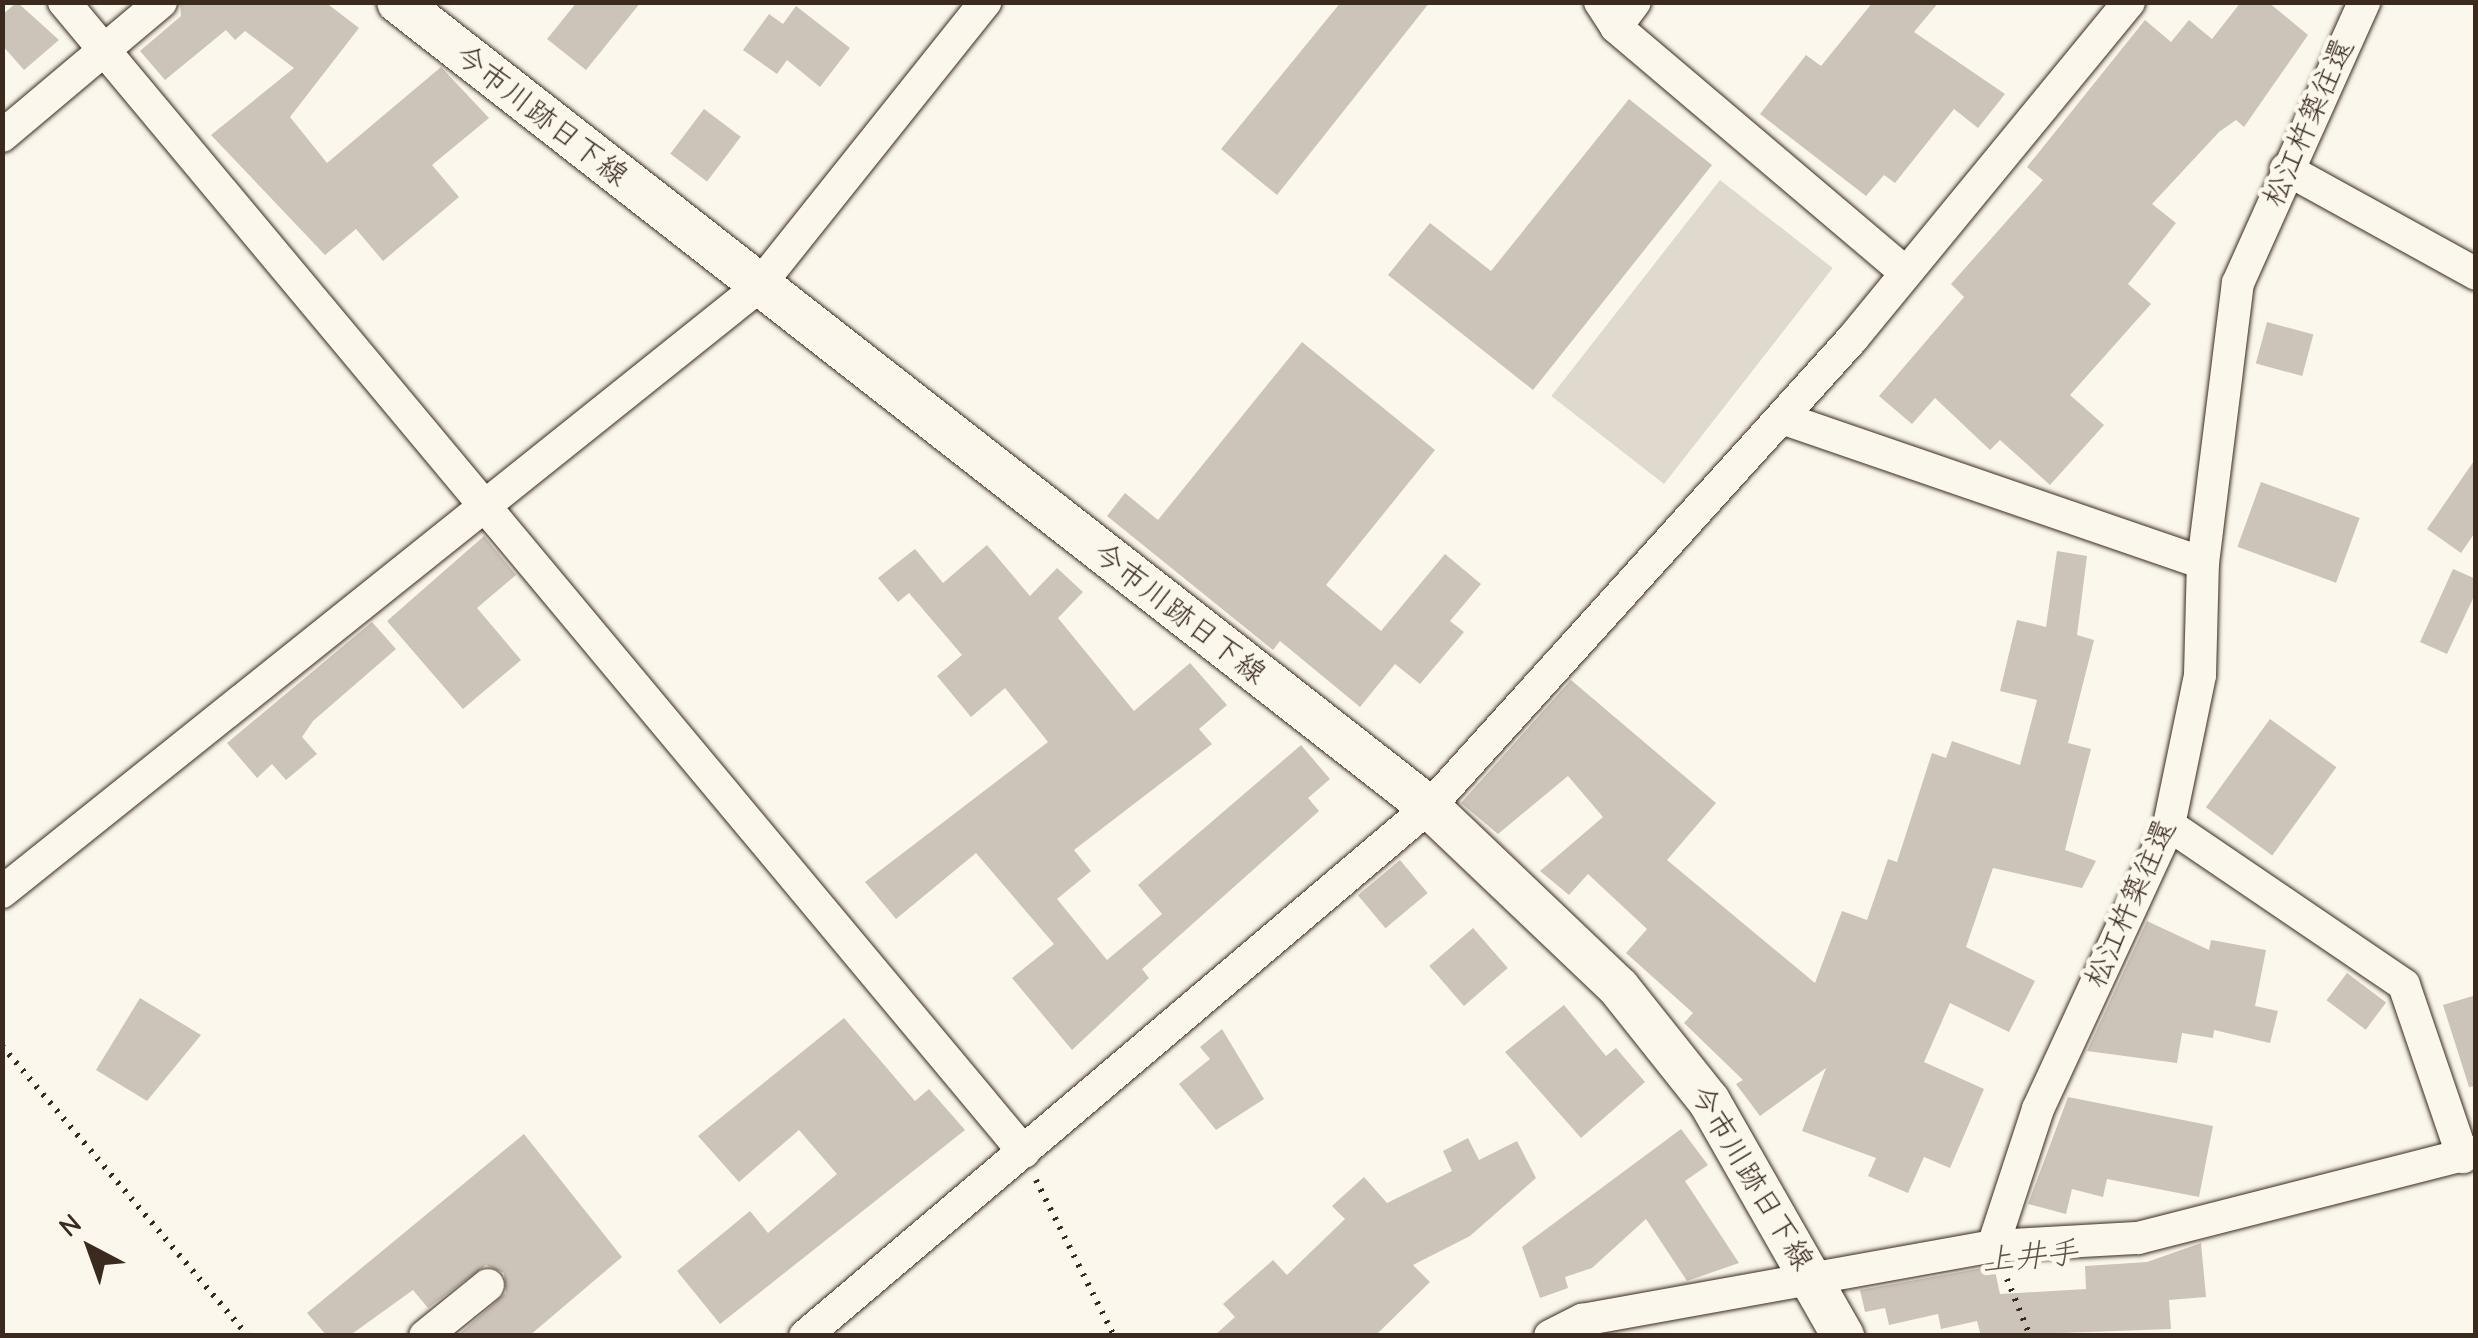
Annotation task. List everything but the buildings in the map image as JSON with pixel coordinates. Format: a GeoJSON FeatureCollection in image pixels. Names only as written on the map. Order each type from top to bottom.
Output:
{"type":"FeatureCollection","features":[{"type":"Feature","properties":{"kind":"street"},"geometry":{"type":"LineString","coordinates":[[64,2],[1024,1152]]}},
{"type":"Feature","properties":{"kind":"street"},"geometry":{"type":"LineString","coordinates":[[2,136],[161,2]]}},
{"type":"Feature","properties":{"kind":"street","name":"今市川跡日下線"},"geometry":{"type":"LineString","coordinates":[[398,2],[757,288],[1429,807],[1619,988],[1709,1101],[1842,1336]]}},
{"type":"Feature","properties":{"kind":"street"},"geometry":{"type":"LineString","coordinates":[[2,892],[482,502],[757,288],[985,2]]}},
{"type":"Feature","properties":{"kind":"street"},"geometry":{"type":"LineString","coordinates":[[805,1336],[1429,807],[1782,418],[2129,2]]}},
{"type":"Feature","properties":{"kind":"street","name":"松江杵築往還"},"geometry":{"type":"LineString","coordinates":[[1993,1246],[2038,1110],[2169,825],[2200,675],[2203,563],[2238,283],[2364,2]]}},
{"type":"Feature","properties":{"kind":"street"},"geometry":{"type":"LineString","coordinates":[[1617,11],[1906,273]]}},
{"type":"Feature","properties":{"kind":"street"},"geometry":{"type":"LineString","coordinates":[[2286,169],[2476,274]]}},
{"type":"Feature","properties":{"kind":"street"},"geometry":{"type":"LineString","coordinates":[[1782,418],[2203,563]]}},
{"type":"Feature","properties":{"kind":"street"},"geometry":{"type":"LineString","coordinates":[[1550,1336],[1582,1320],[1993,1246],[2138,1238],[2469,1154],[2404,985],[2169,825]]}},
{"type":"Feature","properties":{"kind":"street"},"geometry":{"type":"LineString","coordinates":[[425,1336],[488,1285]]}},
{"type":"Feature","properties":{"kind":"path"},"geometry":{"type":"LineString","coordinates":[[2,1046],[248,1336]]}},
{"type":"Feature","properties":{"kind":"path"},"geometry":{"type":"LineString","coordinates":[[1024,1152],[1114,1336]]}},
{"type":"Feature","properties":{"kind":"path"},"geometry":{"type":"LineString","coordinates":[[1993,1246],[2030,1336]]}},
{"type":"Feature","properties":{"kind":"shaded area"},"geometry":{"type":"Polygon","coordinates":[[[1720,180],[1833,268],[1664,484],[1551,396],[1720,180]]]}},
{"type":"Feature","properties":{"kind":"water label","name":"上井手"},"geometry":{"type":"Point","coordinates":[2030,1257]}}]}
